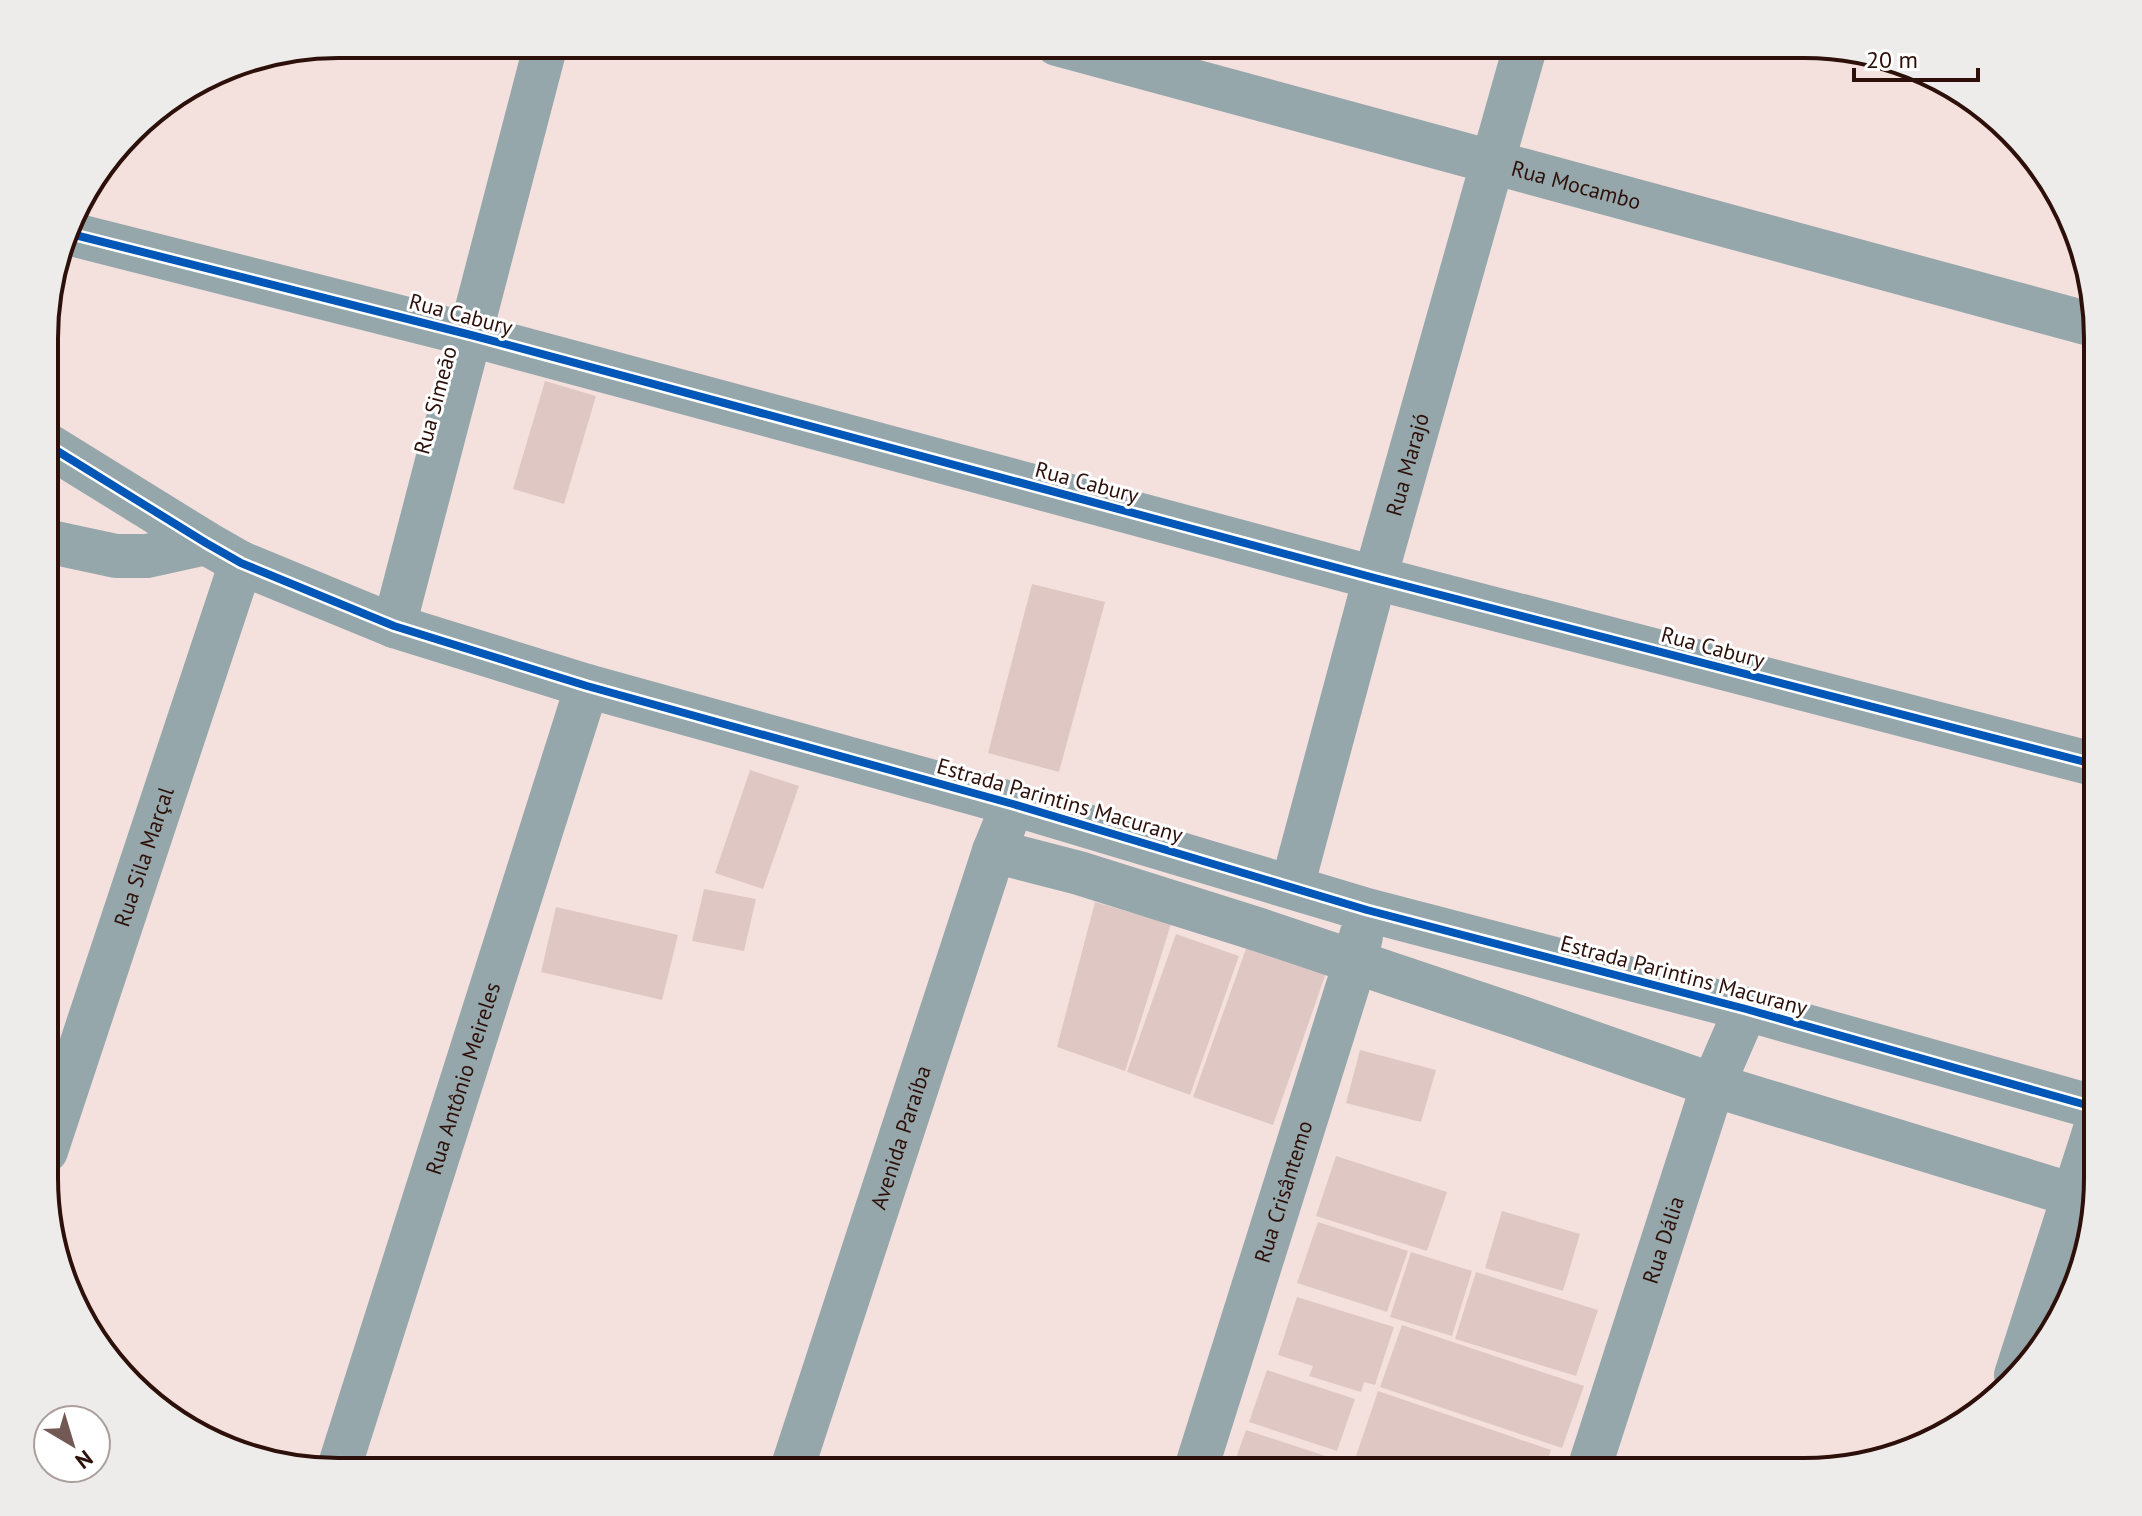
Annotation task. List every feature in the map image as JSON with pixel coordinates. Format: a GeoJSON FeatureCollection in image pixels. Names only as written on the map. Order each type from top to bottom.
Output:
{"type":"FeatureCollection","features":[{"type":"Feature","properties":{"kind":"street","name":"Rua Simeão"},"geometry":{"type":"LineString","coordinates":[[394,626],[542,58]]}},
{"type":"Feature","properties":{"kind":"street","name":"Rua Mocambo"},"geometry":{"type":"LineString","coordinates":[[1110,59],[2083,322]]}},
{"type":"Feature","properties":{"kind":"street","name":"Rua Marajó"},"geometry":{"type":"LineString","coordinates":[[1292,887],[1375,578],[1522,59]]}},
{"type":"Feature","properties":{"kind":"street","name":"Rua Cabury"},"geometry":{"type":"LineString","coordinates":[[77,236],[471,335],[1375,578],[2083,761]]}},
{"type":"Feature","properties":{"kind":"street","name":"Estrada Parintins Macurany"},"geometry":{"type":"LineString","coordinates":[[58,451],[224,553],[394,626],[587,686],[1013,804],[1367,910],[1746,1009],[2083,1104]]}},
{"type":"Feature","properties":{"kind":"street"},"geometry":{"type":"LineString","coordinates":[[58,544],[116,556],[224,553]]}},
{"type":"Feature","properties":{"kind":"street","name":"Rua Sila Marçal"},"geometry":{"type":"LineString","coordinates":[[59,1108],[224,553]]}},
{"type":"Feature","properties":{"kind":"street","name":"Rua Antônio Meireles"},"geometry":{"type":"LineString","coordinates":[[342,1457],[587,686]]}},
{"type":"Feature","properties":{"kind":"street","name":"Avenida Paraíba"},"geometry":{"type":"LineString","coordinates":[[796,1457],[994,851],[1013,804]]}},
{"type":"Feature","properties":{"kind":"street"},"geometry":{"type":"LineString","coordinates":[[994,851],[1094,878],[1260,930],[1713,1085],[2083,1198]]}},
{"type":"Feature","properties":{"kind":"street","name":"Rua Crisântemo"},"geometry":{"type":"LineString","coordinates":[[1200,1458],[1355,963],[1367,910]]}},
{"type":"Feature","properties":{"kind":"street","name":"Rua Dália"},"geometry":{"type":"LineString","coordinates":[[1593,1458],[1713,1085],[1746,1009]]}},
{"type":"Feature","properties":{"kind":"street"},"geometry":{"type":"LineString","coordinates":[[2027,1347],[2082,1207]]}},
{"type":"Feature","properties":{"kind":"building"},"geometry":{"type":"Polygon","coordinates":[[[545,381],[596,396],[564,504],[513,489],[545,381]]]}},
{"type":"Feature","properties":{"kind":"building"},"geometry":{"type":"Polygon","coordinates":[[[1032,584],[1105,602],[1059,772],[988,753],[1032,584]]]}},
{"type":"Feature","properties":{"kind":"building"},"geometry":{"type":"Polygon","coordinates":[[[750,770],[799,786],[763,889],[715,873],[750,770]]]}},
{"type":"Feature","properties":{"kind":"building"},"geometry":{"type":"Polygon","coordinates":[[[704,889],[756,899],[744,951],[692,941],[704,889]]]}},
{"type":"Feature","properties":{"kind":"building"},"geometry":{"type":"Polygon","coordinates":[[[1095,902],[1171,924],[1125,1071],[1057,1047],[1095,902]]]}},
{"type":"Feature","properties":{"kind":"building"},"geometry":{"type":"Polygon","coordinates":[[[556,907],[678,935],[662,1000],[541,972],[556,907]]]}},
{"type":"Feature","properties":{"kind":"building"},"geometry":{"type":"Polygon","coordinates":[[[1176,934],[1239,956],[1190,1095],[1127,1072],[1176,934]]]}},
{"type":"Feature","properties":{"kind":"building"},"geometry":{"type":"Polygon","coordinates":[[[1247,946],[1326,973],[1273,1125],[1193,1097],[1247,946]]]}},
{"type":"Feature","properties":{"kind":"building"},"geometry":{"type":"Polygon","coordinates":[[[1360,1050],[1436,1070],[1421,1122],[1346,1103],[1360,1050]]]}},
{"type":"Feature","properties":{"kind":"building"},"geometry":{"type":"Polygon","coordinates":[[[1336,1156],[1447,1192],[1427,1251],[1316,1216],[1336,1156]]]}},
{"type":"Feature","properties":{"kind":"building"},"geometry":{"type":"Polygon","coordinates":[[[1502,1211],[1580,1234],[1563,1291],[1485,1268],[1502,1211]]]}},
{"type":"Feature","properties":{"kind":"building"},"geometry":{"type":"Polygon","coordinates":[[[1318,1222],[1408,1251],[1387,1312],[1297,1283],[1318,1222]]]}},
{"type":"Feature","properties":{"kind":"building"},"geometry":{"type":"Polygon","coordinates":[[[1411,1252],[1472,1271],[1452,1336],[1390,1317],[1411,1252]]]}},
{"type":"Feature","properties":{"kind":"building"},"geometry":{"type":"Polygon","coordinates":[[[1476,1272],[1598,1310],[1576,1376],[1455,1339],[1476,1272]]]}},
{"type":"Feature","properties":{"kind":"building"},"geometry":{"type":"Polygon","coordinates":[[[1297,1297],[1394,1327],[1375,1385],[1364,1382],[1361,1392],[1309,1376],[1313,1366],[1278,1355],[1297,1297]]]}},
{"type":"Feature","properties":{"kind":"building"},"geometry":{"type":"Polygon","coordinates":[[[1402,1325],[1584,1386],[1562,1448],[1380,1387],[1402,1325]]]}},
{"type":"Feature","properties":{"kind":"building"},"geometry":{"type":"Polygon","coordinates":[[[1267,1370],[1355,1399],[1337,1451],[1249,1422],[1267,1370]]]}},
{"type":"Feature","properties":{"kind":"building"},"geometry":{"type":"Polygon","coordinates":[[[1378,1391],[1551,1450],[1549,1458],[1355,1458],[1378,1391]]]}},
{"type":"Feature","properties":{"kind":"building"},"geometry":{"type":"Polygon","coordinates":[[[1246,1430],[1331,1458],[1236,1458],[1246,1430]]]}},
{"type":"Feature","properties":{"kind":"cycle path"},"geometry":{"type":"LineString","coordinates":[[77,236],[471,335],[1375,578],[2083,761]]}},
{"type":"Feature","properties":{"kind":"cycle path"},"geometry":{"type":"LineString","coordinates":[[58,452],[241,563],[394,626],[587,686],[1013,804],[1367,910],[1746,1009],[2083,1104]]}}]}
